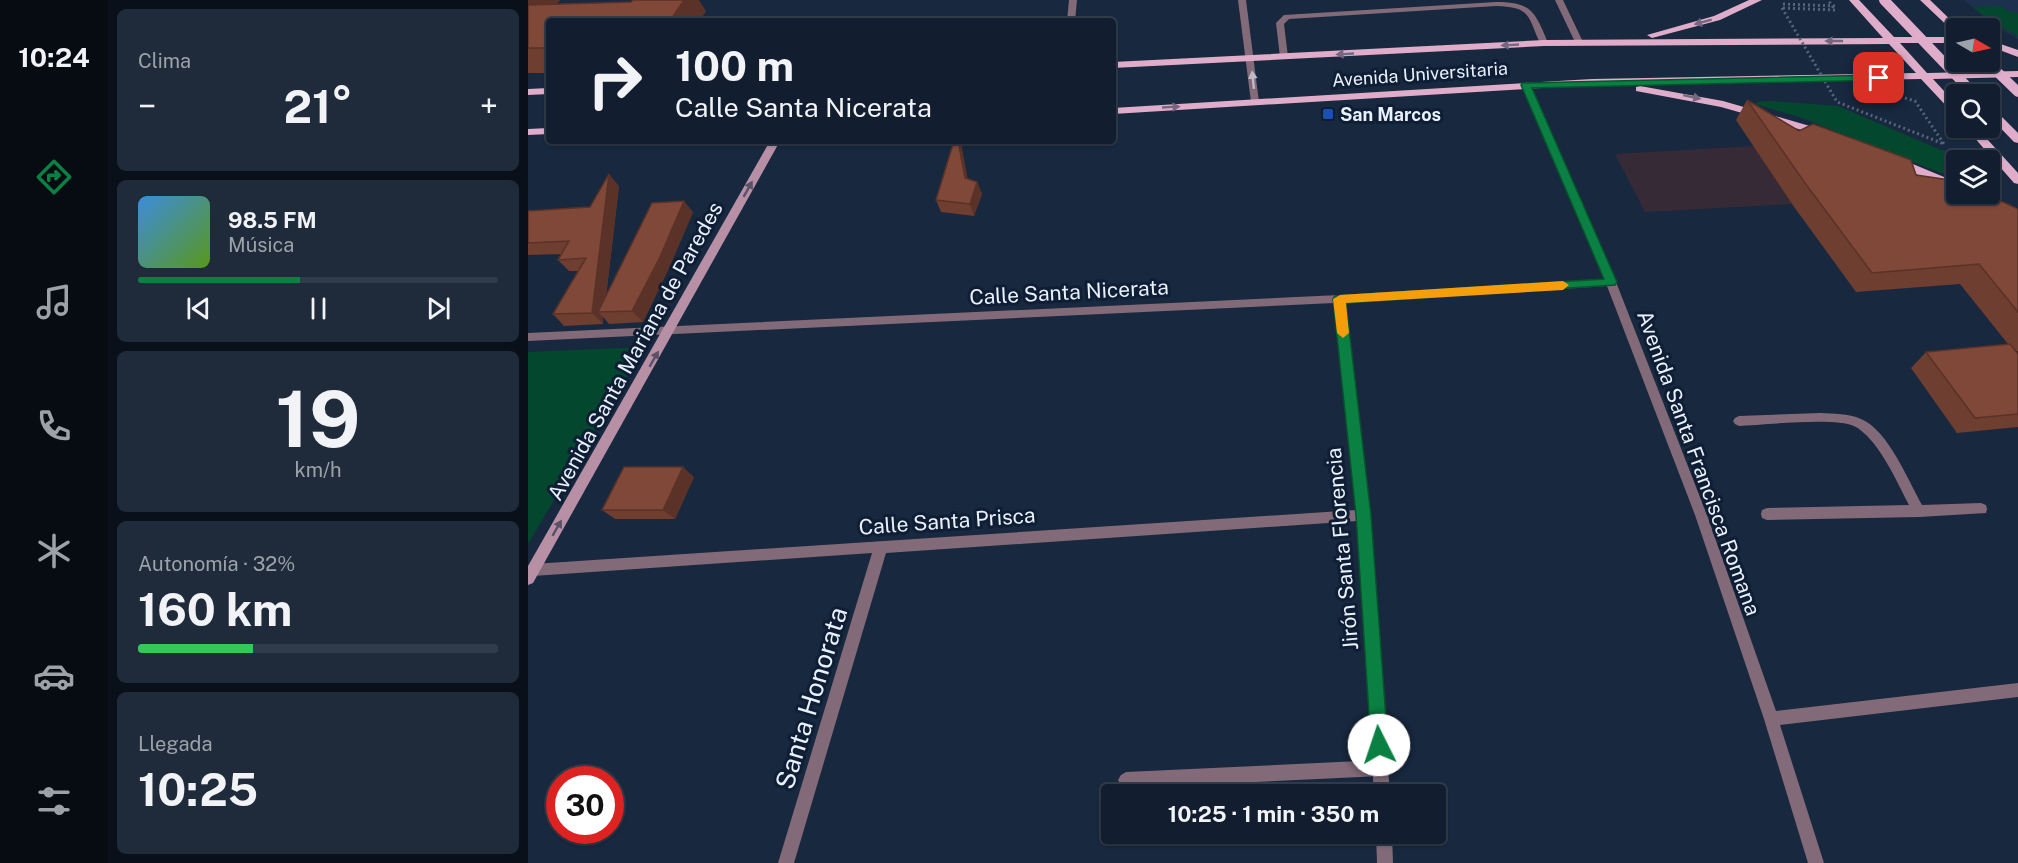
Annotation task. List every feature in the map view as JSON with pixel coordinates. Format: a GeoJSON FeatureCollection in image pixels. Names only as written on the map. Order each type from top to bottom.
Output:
{"type":"FeatureCollection","features":[{"type":"Feature","properties":{"kind":"main road"},"geometry":{"type":"LineString","coordinates":[[1631,41],[1717,18],[1757,0]]}},
{"type":"Feature","properties":{"kind":"main road"},"geometry":{"type":"LineString","coordinates":[[1854,0],[1946,99]]}},
{"type":"Feature","properties":{"kind":"main road"},"geometry":{"type":"LineString","coordinates":[[1884,0],[1964,84]]}},
{"type":"Feature","properties":{"kind":"main road"},"geometry":{"type":"LineString","coordinates":[[1925,0],[1946,20]]}},
{"type":"Feature","properties":{"kind":"main road","name":"Avenida Universitaria"},"geometry":{"type":"LineString","coordinates":[[1116,65],[1544,43],[1946,40]]}},
{"type":"Feature","properties":{"kind":"main road"},"geometry":{"type":"LineString","coordinates":[[2000,47],[2018,54]]}},
{"type":"Feature","properties":{"kind":"main road"},"geometry":{"type":"LineString","coordinates":[[1997,72],[2018,92]]}},
{"type":"Feature","properties":{"kind":"main road","name":"Avenida Universitaria"},"geometry":{"type":"LineString","coordinates":[[1116,111],[1592,82],[2018,74]]}},
{"type":"Feature","properties":{"kind":"main road"},"geometry":{"type":"LineString","coordinates":[[1592,82],[1670,93],[1723,104],[1835,138]]}},
{"type":"Feature","properties":{"kind":"main road"},"geometry":{"type":"LineString","coordinates":[[528,92],[546,91]]}},
{"type":"Feature","properties":{"kind":"main road"},"geometry":{"type":"LineString","coordinates":[[2000,121],[2018,140]]}},
{"type":"Feature","properties":{"kind":"main road"},"geometry":{"type":"LineString","coordinates":[[528,132],[546,131]]}},
{"type":"Feature","properties":{"kind":"main road"},"geometry":{"type":"LineString","coordinates":[[1980,138],[2018,180]]}},
{"type":"Feature","properties":{"kind":"main road","name":"Avenida Santa Mariana de Paredes"},"geometry":{"type":"LineString","coordinates":[[531,575],[671,330],[773,144]]}},
{"type":"Feature","properties":{"kind":"main road"},"geometry":{"type":"LineString","coordinates":[[1887,158],[1946,183]]}},
{"type":"Feature","properties":{"kind":"street"},"geometry":{"type":"LineString","coordinates":[[1071,18],[1073,0]]}},
{"type":"Feature","properties":{"kind":"street"},"geometry":{"type":"LineString","coordinates":[[1242,0],[1255,102]]}},
{"type":"Feature","properties":{"kind":"street"},"geometry":{"type":"LineString","coordinates":[[1559,0],[1579,42]]}},
{"type":"Feature","properties":{"kind":"street"},"geometry":{"type":"LineString","coordinates":[[1284,57],[1280,23],[1287,17],[1517,3],[1527,9],[1544,43]]}},
{"type":"Feature","properties":{"kind":"street","name":"Avenida Santa Francisca Romana"},"geometry":{"type":"LineString","coordinates":[[1526,85],[1611,282],[1701,516],[1771,719],[1816,863]]}},
{"type":"Feature","properties":{"kind":"street","name":"Calle Santa Nicerata"},"geometry":{"type":"LineString","coordinates":[[528,338],[1340,299],[1611,282]]}},
{"type":"Feature","properties":{"kind":"street","name":"Jirón Santa Florencia"},"geometry":{"type":"LineString","coordinates":[[1340,299],[1364,515],[1382,784]]}},
{"type":"Feature","properties":{"kind":"street"},"geometry":{"type":"LineString","coordinates":[[1739,422],[1835,419],[1859,422],[1877,439],[1919,511]]}},
{"type":"Feature","properties":{"kind":"street"},"geometry":{"type":"LineString","coordinates":[[1767,514],[1981,509]]}},
{"type":"Feature","properties":{"kind":"street","name":"Calle Santa Prisca"},"geometry":{"type":"LineString","coordinates":[[531,575],[881,547],[1364,515]]}},
{"type":"Feature","properties":{"kind":"street","name":"Santa Honorata"},"geometry":{"type":"LineString","coordinates":[[786,863],[881,547]]}},
{"type":"Feature","properties":{"kind":"street"},"geometry":{"type":"LineString","coordinates":[[1771,719],[2018,690]]}},
{"type":"Feature","properties":{"kind":"street"},"geometry":{"type":"LineString","coordinates":[[1126,780],[1381,768]]}},
{"type":"Feature","properties":{"kind":"street"},"geometry":{"type":"LineString","coordinates":[[1385,844],[1386,863]]}},
{"type":"Feature","properties":{"kind":"path"},"geometry":{"type":"LineString","coordinates":[[1787,0],[1783,4],[1838,6]]}},
{"type":"Feature","properties":{"kind":"path"},"geometry":{"type":"LineString","coordinates":[[1827,0],[1835,10],[1782,8],[1837,102],[1944,144],[1915,101],[1902,98]]}},
{"type":"Feature","properties":{"kind":"path"},"geometry":{"type":"LineString","coordinates":[[1827,98],[1838,98]]}},
{"type":"Feature","properties":{"kind":"shaded area"},"geometry":{"type":"Polygon","coordinates":[[[1964,0],[2018,0],[2018,39],[2000,29],[2000,18],[1985,18],[1964,0]]]}},
{"type":"Feature","properties":{"kind":"shaded area"},"geometry":{"type":"Polygon","coordinates":[[[1754,146],[1792,204],[1645,212],[1615,154],[1754,146]]]}},
{"type":"Feature","properties":{"kind":"green space"},"geometry":{"type":"Polygon","coordinates":[[[2002,6],[2007,11],[2018,13],[2018,36],[2000,27],[2000,18],[1987,18],[1973,7],[2002,6]]]}},
{"type":"Feature","properties":{"kind":"green space"},"geometry":{"type":"Polygon","coordinates":[[[1757,102],[1838,106],[1946,150],[1946,175],[1802,118],[1755,104],[1757,102]]]}},
{"type":"Feature","properties":{"kind":"green space"},"geometry":{"type":"Polygon","coordinates":[[[644,347],[528,544],[528,352],[644,347]]]}},
{"type":"Feature","properties":{"kind":"building"},"geometry":{"type":"Polygon","coordinates":[[[633,0],[684,0],[672,18],[546,18],[546,48],[528,48],[528,5],[631,2],[633,0]]]}},
{"type":"Feature","properties":{"kind":"building"},"geometry":{"type":"Polygon","coordinates":[[[1747,100],[1799,131],[1813,124],[1911,160],[1916,175],[1946,180],[1946,204],[2000,204],[2000,201],[2018,209],[2018,312],[1979,264],[1872,273],[1747,100]]]}},
{"type":"Feature","properties":{"kind":"building"},"geometry":{"type":"Polygon","coordinates":[[[953,144],[959,144],[965,178],[977,182],[970,204],[936,200],[953,144]]]}},
{"type":"Feature","properties":{"kind":"building"},"geometry":{"type":"Polygon","coordinates":[[[609,174],[592,313],[553,314],[586,258],[558,260],[569,241],[528,243],[528,211],[590,207],[609,174]]]}},
{"type":"Feature","properties":{"kind":"building"},"geometry":{"type":"Polygon","coordinates":[[[684,201],[660,257],[632,311],[598,312],[652,203],[684,201]]]}},
{"type":"Feature","properties":{"kind":"building"},"geometry":{"type":"Polygon","coordinates":[[[2010,344],[2018,354],[2018,414],[1975,418],[1926,352],[2010,344]]]}},
{"type":"Feature","properties":{"kind":"building"},"geometry":{"type":"Polygon","coordinates":[[[624,467],[683,467],[663,510],[602,510],[624,467]]]}},
{"type":"Feature","properties":{"kind":"slow traffic"},"geometry":{"type":"LineString","coordinates":[[1343,333],[1340,299],[1563,285]]}},
{"type":"Feature","properties":{"kind":"place","name":"San Marcos"},"geometry":{"type":"Point","coordinates":[1328,114]}},
{"type":"Feature","properties":{"kind":"route"},"geometry":{"type":"LineString","coordinates":[[1379,745],[1364,515],[1340,299],[1611,282],[1526,85],[1879,78]]}}]}
